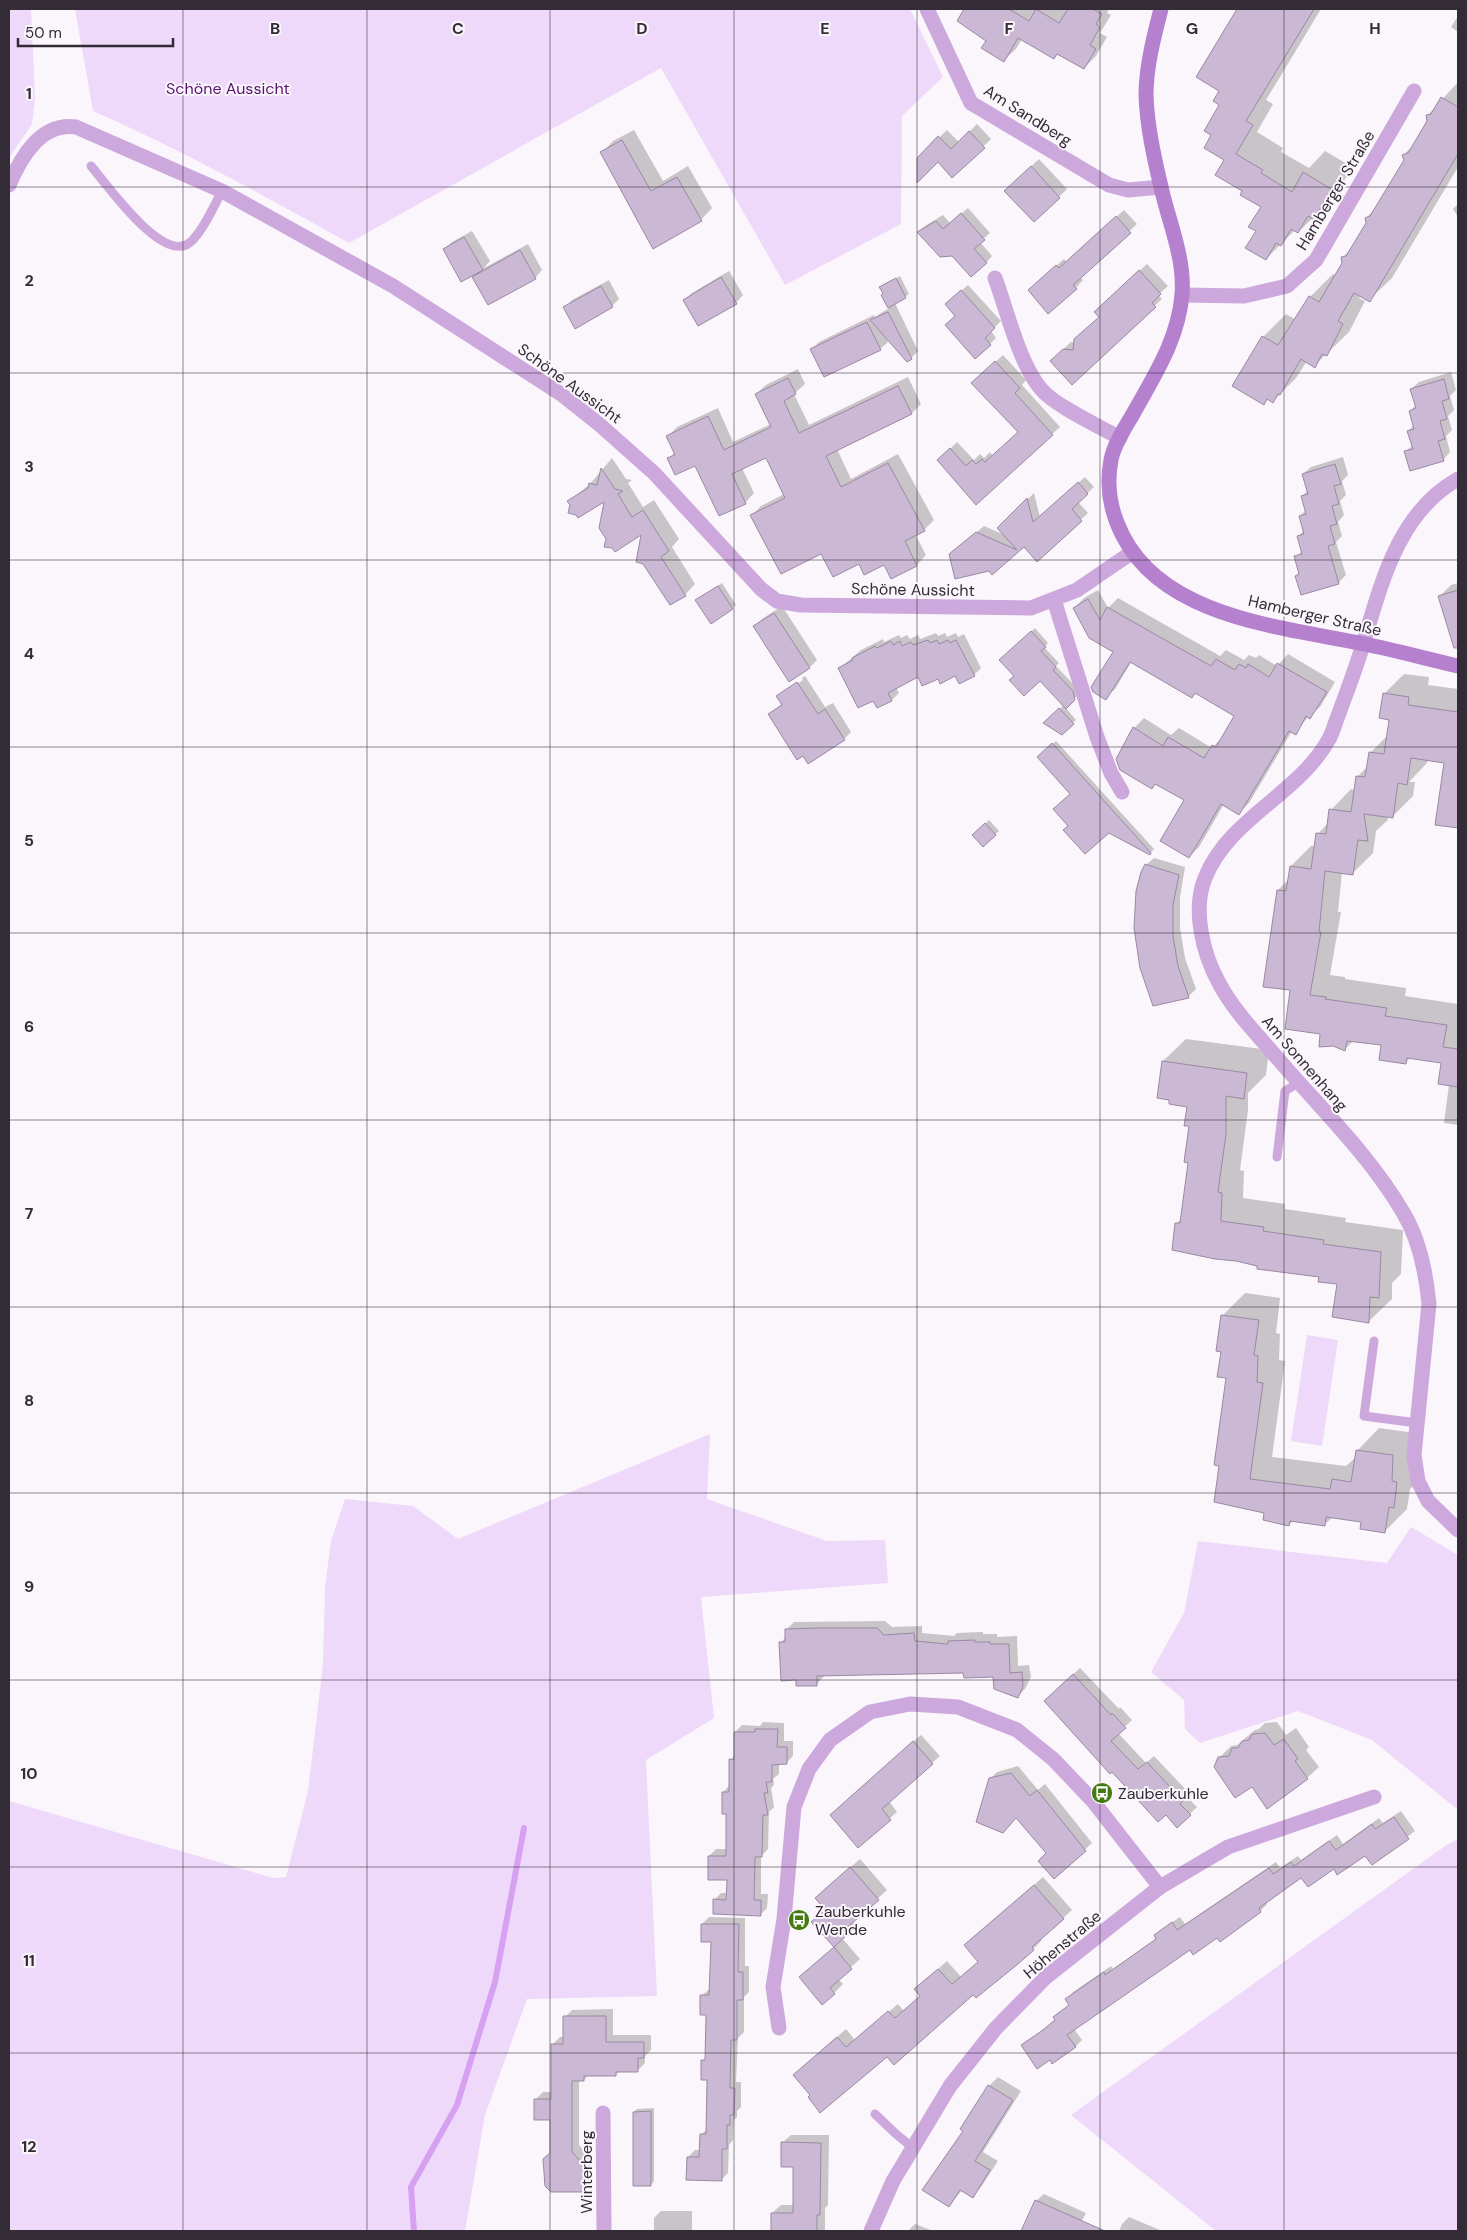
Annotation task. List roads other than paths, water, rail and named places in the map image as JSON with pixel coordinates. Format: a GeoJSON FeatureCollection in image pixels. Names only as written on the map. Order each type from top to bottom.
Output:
{"type":"FeatureCollection","features":[{"type":"Feature","properties":{"kind":"street","name":"Am Sandberg"},"geometry":{"type":"LineString","coordinates":[[927,9],[971,103],[1109,185],[1128,190],[1161,187]]}},
{"type":"Feature","properties":{"kind":"street","name":"Hamberger Straße"},"geometry":{"type":"LineString","coordinates":[[1161,9],[1152,44],[1146,94],[1149,124],[1161,187],[1182,265],[1182,295],[1179,314],[1168,351],[1120,438],[1111,459],[1109,487],[1115,522],[1131,553],[1155,576],[1172,589],[1191,599],[1264,624],[1364,644],[1458,666]]}},
{"type":"Feature","properties":{"kind":"street","name":"Hamberger Straße"},"geometry":{"type":"LineString","coordinates":[[1182,295],[1244,296],[1287,286],[1316,260],[1414,91]]}},
{"type":"Feature","properties":{"kind":"street","name":"Schöne Aussicht"},"geometry":{"type":"LineString","coordinates":[[9,185],[30,148],[42,136],[65,125],[76,127],[222,191],[393,286],[561,394],[600,425],[654,473],[761,590],[777,601],[801,605],[1031,608],[1077,590],[1131,553]]}},
{"type":"Feature","properties":{"kind":"street"},"geometry":{"type":"LineString","coordinates":[[995,278],[1026,365],[1041,389],[1052,399],[1120,438]]}},
{"type":"Feature","properties":{"kind":"street","name":"Am Sonnenhang"},"geometry":{"type":"LineString","coordinates":[[1458,479],[1448,484],[1418,513],[1394,550],[1364,644],[1329,739],[1306,768],[1242,825],[1221,850],[1204,879],[1199,910],[1205,950],[1219,984],[1250,1026],[1382,1181],[1405,1216],[1418,1246],[1427,1282],[1429,1304],[1414,1455],[1418,1481],[1428,1501],[1458,1530]]}},
{"type":"Feature","properties":{"kind":"street"},"geometry":{"type":"LineString","coordinates":[[1054,600],[1098,738],[1111,773],[1122,792]]}},
{"type":"Feature","properties":{"kind":"street"},"geometry":{"type":"LineString","coordinates":[[779,2028],[773,1987],[784,1919],[794,1807],[808,1768],[830,1740],[870,1712],[910,1704],[958,1707],[1016,1730],[1053,1759],[1092,1800],[1160,1886]]}},
{"type":"Feature","properties":{"kind":"street","name":"Höhenstraße"},"geometry":{"type":"LineString","coordinates":[[871,2231],[893,2181],[912,2146],[950,2086],[996,2028],[1046,1976],[1160,1886],[1228,1847],[1374,1798]]}},
{"type":"Feature","properties":{"kind":"street","name":"Winterberg"},"geometry":{"type":"LineString","coordinates":[[603,2113],[604,2231]]}},
{"type":"Feature","properties":{"kind":"lane"},"geometry":{"type":"LineString","coordinates":[[92,166],[149,233],[162,242],[176,247],[186,246],[195,238],[222,191]]}},
{"type":"Feature","properties":{"kind":"lane"},"geometry":{"type":"LineString","coordinates":[[1277,1157],[1285,1091],[1298,1083]]}},
{"type":"Feature","properties":{"kind":"lane"},"geometry":{"type":"LineString","coordinates":[[1374,1341],[1364,1416],[1417,1423]]}},
{"type":"Feature","properties":{"kind":"lane"},"geometry":{"type":"LineString","coordinates":[[875,2114],[912,2146]]}},
{"type":"Feature","properties":{"kind":"waterway"},"geometry":{"type":"LineString","coordinates":[[414,2231],[411,2187],[457,2105],[495,1982],[524,1828]]}},
{"type":"Feature","properties":{"kind":"place","name":"Zauberkuhle"},"geometry":{"type":"Point","coordinates":[1102,1793]}},
{"type":"Feature","properties":{"kind":"place","name":"Zauberkuhle Wende"},"geometry":{"type":"Point","coordinates":[799,1920]}}]}
